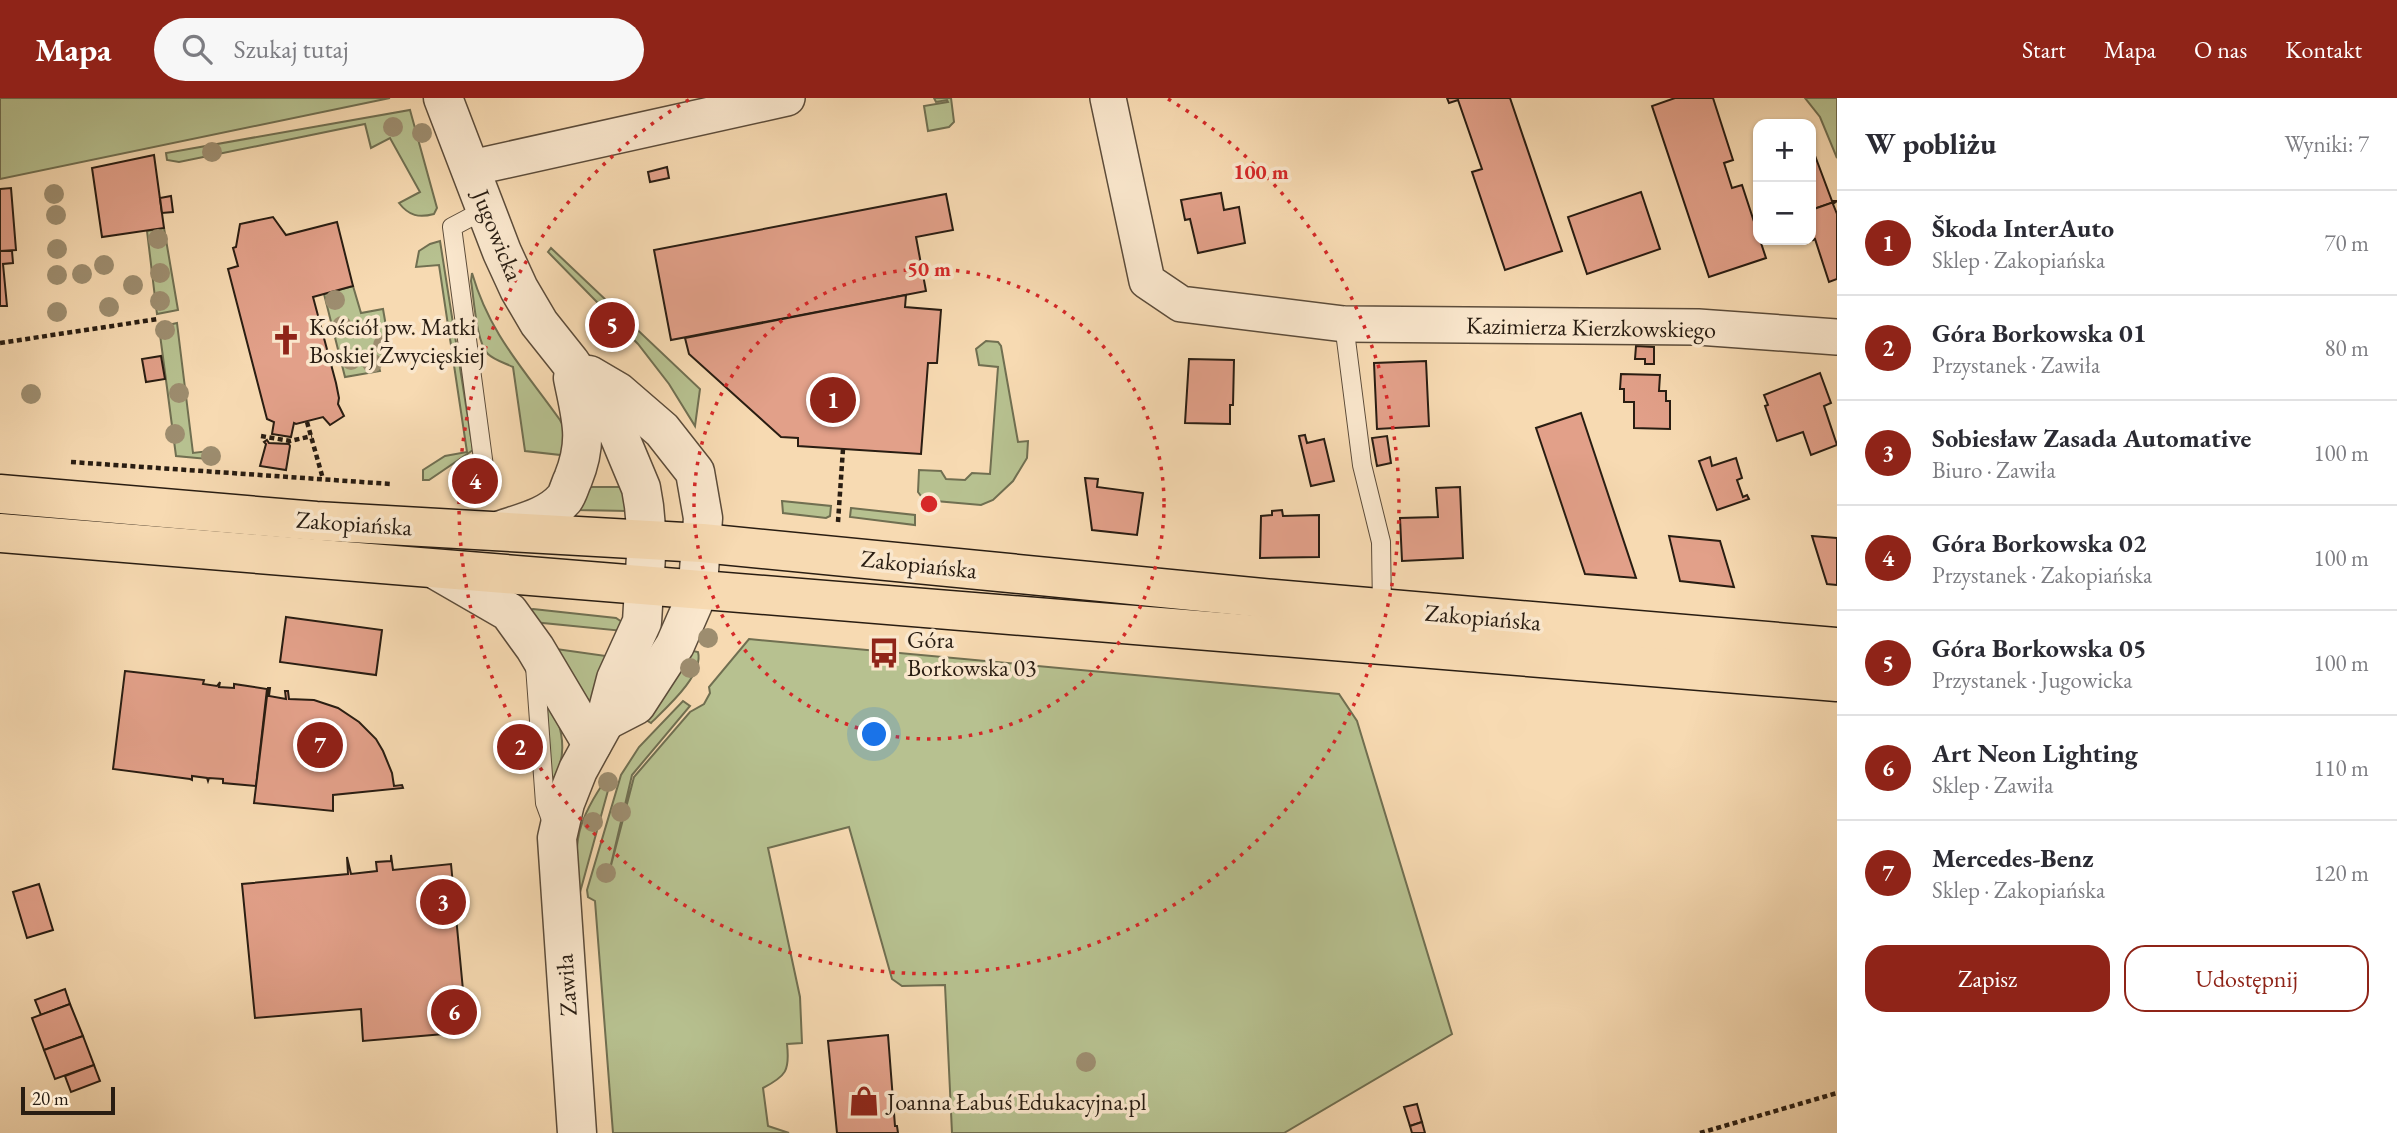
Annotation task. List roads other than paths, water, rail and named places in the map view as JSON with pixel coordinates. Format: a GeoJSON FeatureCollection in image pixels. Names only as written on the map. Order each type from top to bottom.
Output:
{"type":"FeatureCollection","features":[{"type":"Feature","properties":{"kind":"main road","name":"Zakopiańska"},"geometry":{"type":"LineString","coordinates":[[0,494],[316,521],[702,543],[1382,608],[1837,647]]}},
{"type":"Feature","properties":{"kind":"main road","name":"Zakopiańska"},"geometry":{"type":"LineString","coordinates":[[0,533],[695,592],[1306,638],[1837,682]]}},
{"type":"Feature","properties":{"kind":"street","name":"Jugowicka"},"geometry":{"type":"LineString","coordinates":[[443,98],[519,289],[539,323],[604,409],[626,450],[640,488],[647,539]]}},
{"type":"Feature","properties":{"kind":"street","name":"Kazimierza Kierzkowskiego"},"geometry":{"type":"LineString","coordinates":[[1108,98],[1147,281],[1181,304],[1344,324],[1698,327],[1837,337]]}},
{"type":"Feature","properties":{"kind":"street"},"geometry":{"type":"LineString","coordinates":[[471,168],[767,100]]}},
{"type":"Feature","properties":{"kind":"street","name":"Jugowicka"},"geometry":{"type":"LineString","coordinates":[[501,530],[531,520],[552,509],[564,498],[576,472],[584,433],[570,362]]}},
{"type":"Feature","properties":{"kind":"street","name":"Jugowicka"},"geometry":{"type":"LineString","coordinates":[[570,362],[618,392],[662,430],[695,472],[703,518],[695,592]]}},
{"type":"Feature","properties":{"kind":"street","name":"Zawiła"},"geometry":{"type":"LineString","coordinates":[[577,1133],[557,838],[565,803],[578,770],[599,733],[616,679],[642,622],[647,539]]}},
{"type":"Feature","properties":{"kind":"street"},"geometry":{"type":"LineString","coordinates":[[438,571],[509,612],[599,733],[636,705],[675,645],[693,604],[695,592]]}},
{"type":"Feature","properties":{"kind":"lane"},"geometry":{"type":"LineString","coordinates":[[485,474],[452,227],[486,209]]}},
{"type":"Feature","properties":{"kind":"lane"},"geometry":{"type":"LineString","coordinates":[[1344,324],[1362,465],[1381,542],[1382,608]]}},
{"type":"Feature","properties":{"kind":"lane","name":"Zawiła"},"geometry":{"type":"LineString","coordinates":[[535,648],[545,803],[557,838]]}},
{"type":"Feature","properties":{"kind":"place","name":"Góra Borkowska 05"},"geometry":{"type":"Point","coordinates":[612,325]}},
{"type":"Feature","properties":{"kind":"place","name":"Kościół pw. Matki Boskiej Zwycięskiej"},"geometry":{"type":"Point","coordinates":[286,340]}},
{"type":"Feature","properties":{"kind":"place","name":"Škoda InterAuto"},"geometry":{"type":"Point","coordinates":[833,400]}},
{"type":"Feature","properties":{"kind":"place","name":"Góra Borkowska 02"},"geometry":{"type":"Point","coordinates":[475,481]}},
{"type":"Feature","properties":{"kind":"place","name":"Góra Borkowska 03"},"geometry":{"type":"Point","coordinates":[884,653]}},
{"type":"Feature","properties":{"kind":"place","name":"Mercedes-Benz"},"geometry":{"type":"Point","coordinates":[320,745]}},
{"type":"Feature","properties":{"kind":"place","name":"Góra Borkowska 01"},"geometry":{"type":"Point","coordinates":[520,747]}},
{"type":"Feature","properties":{"kind":"place","name":"Sobiesław Zasada Automative"},"geometry":{"type":"Point","coordinates":[443,902]}},
{"type":"Feature","properties":{"kind":"place","name":"Art Neon Lighting"},"geometry":{"type":"Point","coordinates":[454,1012]}},
{"type":"Feature","properties":{"kind":"place","name":"Joanna Łabuś Edukacyjna.pl"},"geometry":{"type":"Point","coordinates":[864,1101]}}]}
